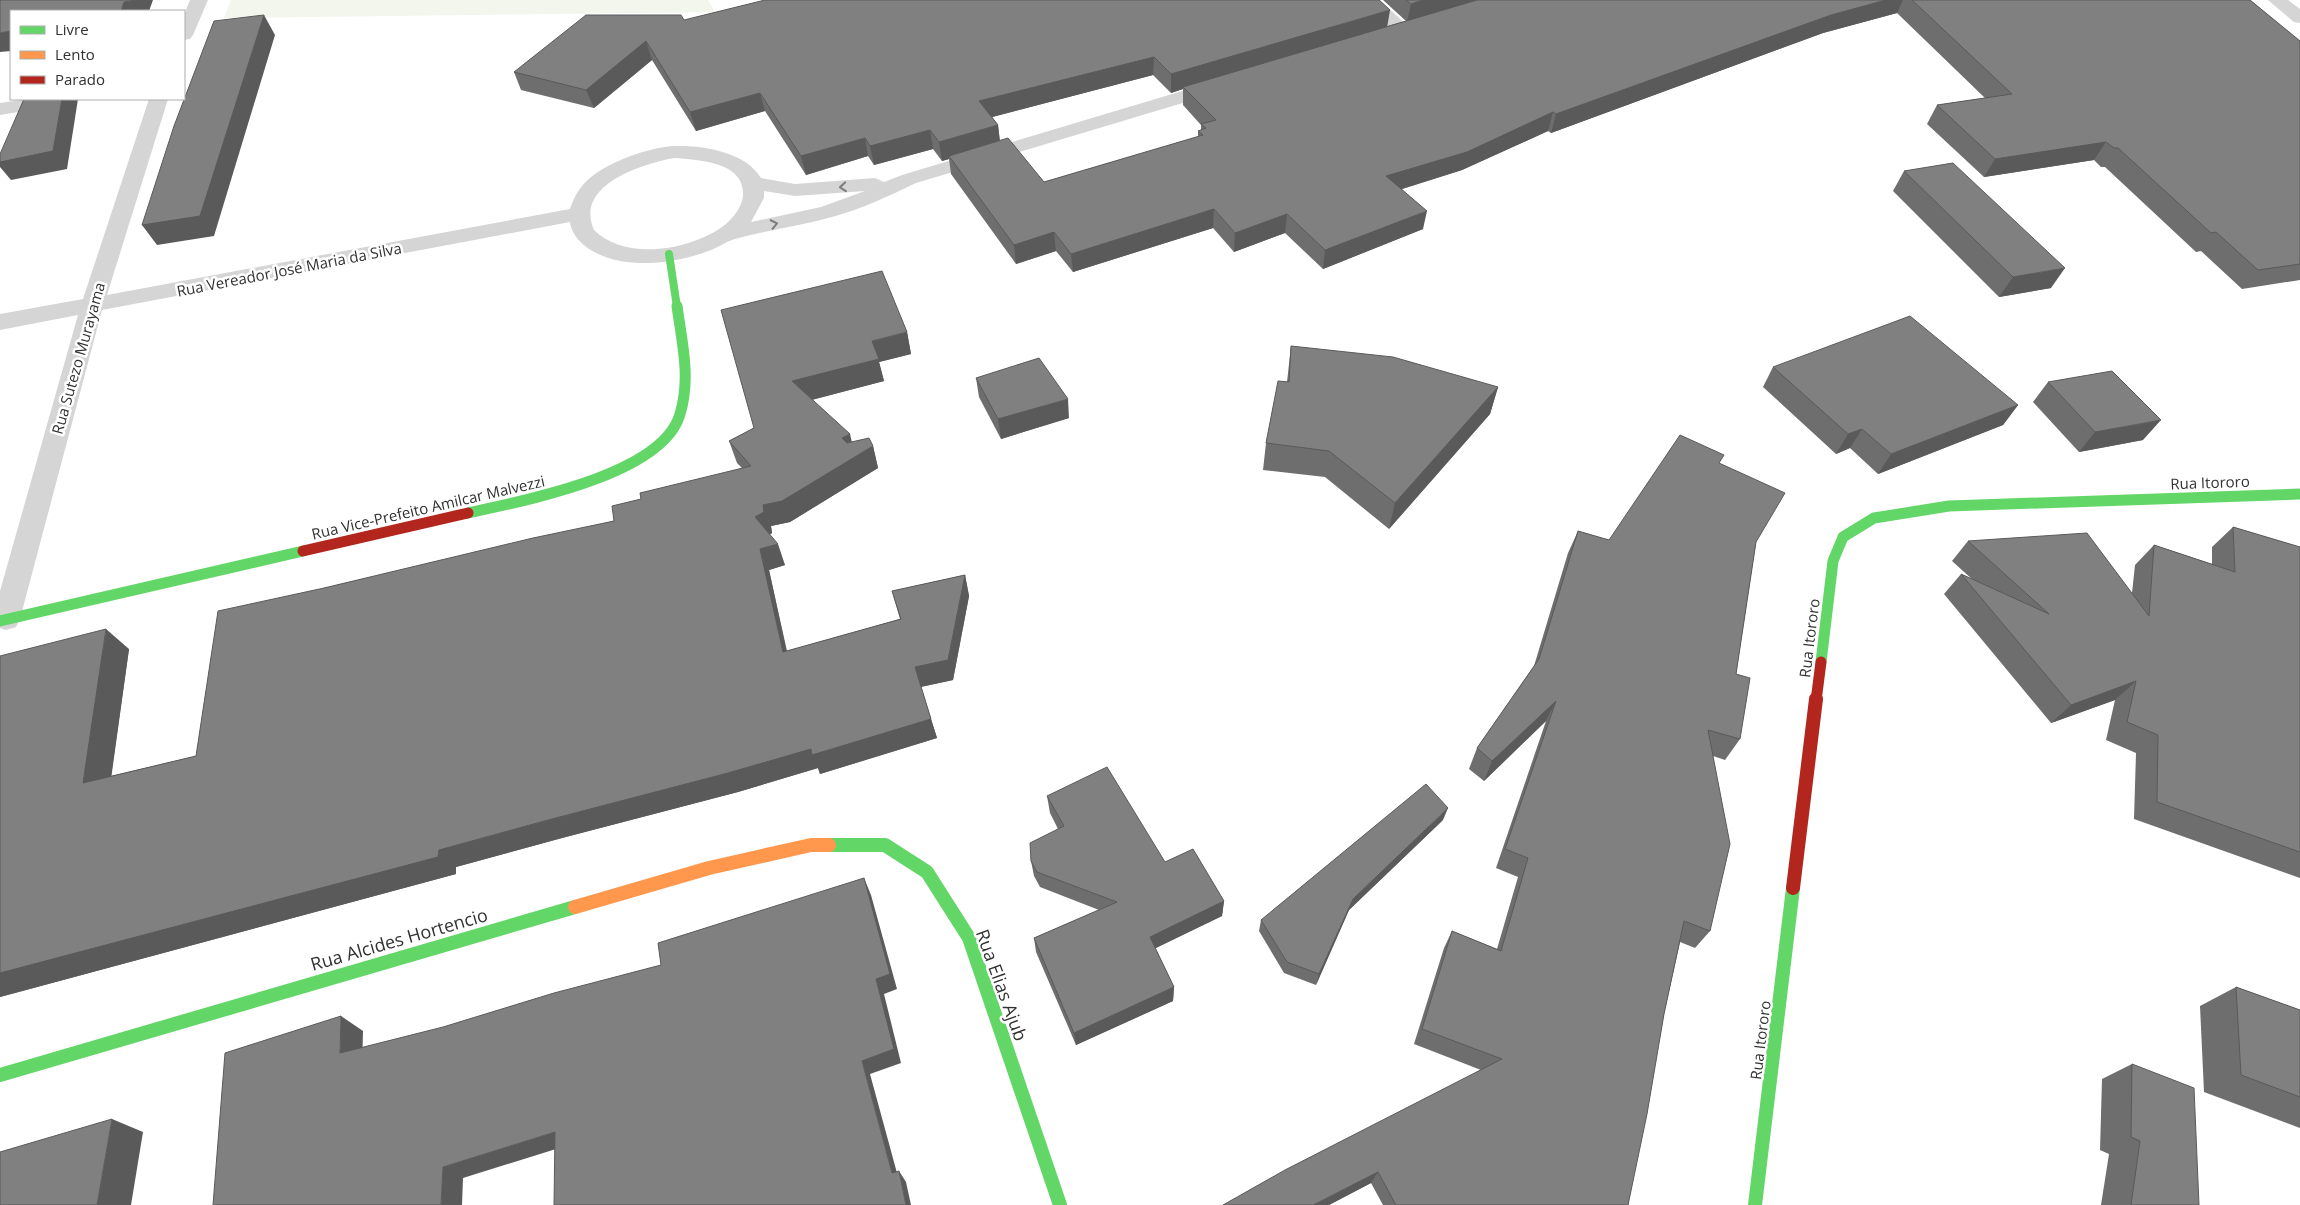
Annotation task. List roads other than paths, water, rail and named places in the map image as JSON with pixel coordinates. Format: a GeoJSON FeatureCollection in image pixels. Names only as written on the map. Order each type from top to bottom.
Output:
{"type":"FeatureCollection","features":[{"type":"Feature","properties":{"kind":"street"},"geometry":{"type":"LineString","coordinates":[[185,32],[199,0]]}},
{"type":"Feature","properties":{"kind":"street"},"geometry":{"type":"LineString","coordinates":[[1369,0],[1404,30]]}},
{"type":"Feature","properties":{"kind":"street"},"geometry":{"type":"LineString","coordinates":[[2277,0],[2300,18]]}},
{"type":"Feature","properties":{"kind":"street"},"geometry":{"type":"LineString","coordinates":[[1385,36],[1423,25]]}},
{"type":"Feature","properties":{"kind":"street"},"geometry":{"type":"LineString","coordinates":[[726,234],[745,217],[754,200],[753,183],[743,168],[725,158],[702,153],[674,152],[646,157],[620,167],[598,181],[584,198],[578,214],[582,230],[595,243],[615,252],[641,256],[669,254],[700,247],[726,234],[826,212],[864,200],[909,179],[1233,82]]}},
{"type":"Feature","properties":{"kind":"street"},"geometry":{"type":"LineString","coordinates":[[0,108],[53,100]]}},
{"type":"Feature","properties":{"kind":"street","name":"Rua Sutezo Murayama"},"geometry":{"type":"LineString","coordinates":[[3,620],[92,306],[158,100]]}},
{"type":"Feature","properties":{"kind":"street"},"geometry":{"type":"LineString","coordinates":[[753,183],[795,190],[818,190],[909,179]]}},
{"type":"Feature","properties":{"kind":"street","name":"Rua Vereador José Maria da Silva"},"geometry":{"type":"LineString","coordinates":[[0,322],[578,214]]}},
{"type":"Feature","properties":{"kind":"street","name":"Rua Vice-Prefeito Amilcar Malvezzi"},"geometry":{"type":"LineString","coordinates":[[3,620],[547,495],[635,463],[664,442],[680,416],[687,374],[669,254]]}},
{"type":"Feature","properties":{"kind":"street","name":"Rua Itororo"},"geometry":{"type":"LineString","coordinates":[[1755,1205],[1833,561],[1844,537],[1874,518],[1949,506],[2300,494]]}},
{"type":"Feature","properties":{"kind":"street","name":"Rua Alcides Hortencio"},"geometry":{"type":"LineString","coordinates":[[0,1075],[559,910],[709,868],[811,845]]}},
{"type":"Feature","properties":{"kind":"street","name":"Rua Elias Ajub"},"geometry":{"type":"LineString","coordinates":[[811,845],[885,845],[927,872],[969,938],[1060,1205]]}}]}
